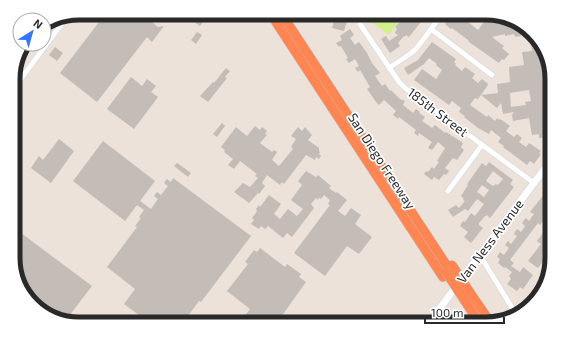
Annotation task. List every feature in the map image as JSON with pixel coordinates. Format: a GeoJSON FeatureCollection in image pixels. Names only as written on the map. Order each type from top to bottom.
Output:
{"type":"FeatureCollection","features":[{"type":"Feature","properties":{"kind":"highway","name":"San Diego Freeway"},"geometry":{"type":"LineString","coordinates":[[275,20],[389,195],[447,271],[466,300],[478,305],[486,317]]}},
{"type":"Feature","properties":{"kind":"highway"},"geometry":{"type":"LineString","coordinates":[[286,20],[447,271]]}},
{"type":"Feature","properties":{"kind":"highway","name":"San Diego Freeway"},"geometry":{"type":"LineString","coordinates":[[292,20],[466,300],[471,317]]}},
{"type":"Feature","properties":{"kind":"highway"},"geometry":{"type":"LineString","coordinates":[[466,300],[476,317]]}},
{"type":"Feature","properties":{"kind":"main road","name":"Van Ness Avenue"},"geometry":{"type":"LineString","coordinates":[[433,317],[545,168]]}},
{"type":"Feature","properties":{"kind":"street"},"geometry":{"type":"LineString","coordinates":[[389,68],[410,54],[438,20]]}},
{"type":"Feature","properties":{"kind":"street"},"geometry":{"type":"LineString","coordinates":[[20,80],[62,23]]}},
{"type":"Feature","properties":{"kind":"street","name":"185th Street"},"geometry":{"type":"LineString","coordinates":[[360,24],[389,68],[405,88],[534,183]]}},
{"type":"Feature","properties":{"kind":"street"},"geometry":{"type":"LineString","coordinates":[[431,29],[492,75]]}},
{"type":"Feature","properties":{"kind":"street"},"geometry":{"type":"LineString","coordinates":[[448,191],[482,145]]}},
{"type":"Feature","properties":{"kind":"street"},"geometry":{"type":"LineString","coordinates":[[480,255],[514,309]]}},
{"type":"Feature","properties":{"kind":"green space"},"geometry":{"type":"Polygon","coordinates":[[[369,20],[399,20],[389,35],[369,20]]]}},
{"type":"Feature","properties":{"kind":"building"},"geometry":{"type":"Polygon","coordinates":[[[101,20],[150,20],[158,27],[164,26],[152,42],[147,37],[97,102],[60,73],[101,20]]]}},
{"type":"Feature","properties":{"kind":"building"},"geometry":{"type":"Polygon","coordinates":[[[191,20],[200,20],[203,22],[200,26],[191,20]]]}},
{"type":"Feature","properties":{"kind":"building"},"geometry":{"type":"Polygon","coordinates":[[[334,20],[347,20],[344,31],[332,28],[334,20]]]}},
{"type":"Feature","properties":{"kind":"building"},"geometry":{"type":"Polygon","coordinates":[[[402,20],[422,20],[409,37],[406,35],[405,37],[404,36],[398,43],[400,46],[390,53],[381,39],[386,36],[389,41],[398,35],[395,33],[397,29],[395,27],[402,20]]]}},
{"type":"Feature","properties":{"kind":"building"},"geometry":{"type":"Polygon","coordinates":[[[448,20],[470,20],[468,22],[478,30],[484,22],[482,20],[486,20],[501,22],[524,33],[521,34],[521,36],[515,37],[514,34],[505,36],[505,34],[492,37],[504,46],[502,48],[509,54],[499,63],[452,28],[451,29],[445,24],[448,20]]]}},
{"type":"Feature","properties":{"kind":"building"},"geometry":{"type":"Polygon","coordinates":[[[350,29],[354,35],[350,38],[355,45],[359,42],[380,73],[375,76],[382,86],[385,84],[390,91],[391,90],[400,99],[405,101],[403,105],[413,113],[416,109],[420,112],[419,113],[425,117],[422,121],[432,128],[435,125],[445,133],[446,132],[463,143],[461,147],[464,150],[457,160],[453,158],[445,168],[449,171],[439,180],[434,177],[432,180],[424,174],[432,167],[434,169],[445,148],[438,142],[432,150],[428,148],[432,142],[419,133],[418,136],[414,133],[416,130],[399,117],[398,119],[393,115],[396,111],[384,100],[379,105],[376,102],[367,89],[370,87],[360,70],[358,72],[355,68],[359,66],[355,59],[349,63],[346,59],[348,58],[341,46],[339,47],[336,43],[342,40],[340,36],[350,29]]]}},
{"type":"Feature","properties":{"kind":"building"},"geometry":{"type":"Polygon","coordinates":[[[197,32],[202,35],[196,44],[191,40],[197,32]]]}},
{"type":"Feature","properties":{"kind":"building"},"geometry":{"type":"Polygon","coordinates":[[[531,40],[542,60],[545,76],[545,138],[539,138],[539,134],[532,135],[529,118],[513,121],[512,115],[514,112],[503,114],[501,103],[497,108],[481,95],[498,93],[497,84],[510,82],[509,67],[524,65],[522,52],[532,51],[531,40]],[[529,90],[510,93],[511,107],[526,105],[525,102],[531,101],[529,90]]]}},
{"type":"Feature","properties":{"kind":"building"},"geometry":{"type":"Polygon","coordinates":[[[432,42],[456,59],[454,62],[456,64],[455,65],[462,71],[465,67],[475,74],[472,78],[478,83],[482,79],[487,83],[488,85],[478,99],[475,98],[470,105],[487,117],[488,115],[495,121],[497,118],[499,120],[500,119],[510,126],[506,131],[514,137],[517,134],[522,138],[519,142],[526,147],[529,143],[541,151],[539,153],[541,154],[534,164],[530,161],[527,165],[503,147],[504,146],[498,142],[501,138],[491,130],[489,134],[478,128],[459,112],[461,108],[452,101],[449,105],[414,80],[422,69],[436,79],[442,70],[429,58],[424,64],[408,75],[404,68],[418,60],[432,42]]]}},
{"type":"Feature","properties":{"kind":"building"},"geometry":{"type":"Polygon","coordinates":[[[55,47],[63,53],[57,61],[49,55],[55,47]]]}},
{"type":"Feature","properties":{"kind":"building"},"geometry":{"type":"Polygon","coordinates":[[[226,68],[230,71],[225,77],[227,78],[208,102],[200,96],[213,82],[214,83],[226,68]]]}},
{"type":"Feature","properties":{"kind":"building"},"geometry":{"type":"Polygon","coordinates":[[[131,77],[142,86],[147,79],[156,86],[151,92],[158,97],[134,129],[107,109],[131,77]]]}},
{"type":"Feature","properties":{"kind":"building"},"geometry":{"type":"Polygon","coordinates":[[[222,123],[225,126],[217,137],[213,134],[222,123]]]}},
{"type":"Feature","properties":{"kind":"building"},"geometry":{"type":"Polygon","coordinates":[[[255,126],[260,130],[262,127],[267,131],[265,134],[267,135],[260,143],[272,152],[274,150],[277,152],[272,160],[279,166],[293,149],[291,147],[296,139],[291,136],[298,127],[302,131],[305,127],[312,135],[308,140],[319,148],[319,154],[321,156],[319,159],[316,157],[315,160],[306,155],[284,184],[282,182],[280,185],[267,175],[262,183],[265,186],[249,203],[234,192],[243,183],[250,187],[258,178],[255,176],[257,174],[240,161],[234,169],[228,165],[233,159],[224,152],[225,150],[221,147],[236,127],[247,136],[255,126]]]}},
{"type":"Feature","properties":{"kind":"building"},"geometry":{"type":"Polygon","coordinates":[[[59,139],[74,151],[51,183],[31,168],[39,156],[43,160],[59,139]]]}},
{"type":"Feature","properties":{"kind":"building"},"geometry":{"type":"Polygon","coordinates":[[[103,141],[155,181],[140,201],[151,209],[158,199],[154,196],[157,192],[161,195],[168,186],[164,183],[167,179],[171,182],[173,178],[251,236],[201,302],[199,301],[187,317],[142,317],[124,304],[135,289],[107,267],[137,227],[135,226],[141,218],[139,217],[144,210],[137,205],[125,221],[73,181],[103,141]]]}},
{"type":"Feature","properties":{"kind":"building"},"geometry":{"type":"Polygon","coordinates":[[[489,162],[513,180],[510,184],[514,187],[490,218],[487,215],[479,223],[479,225],[483,228],[471,243],[464,237],[468,232],[460,226],[463,221],[465,222],[471,213],[475,216],[484,204],[477,199],[468,211],[465,209],[453,217],[448,210],[456,205],[459,208],[465,201],[461,196],[468,185],[467,184],[482,163],[486,166],[489,162]],[[493,171],[486,181],[493,186],[496,184],[498,185],[503,179],[493,171]],[[482,185],[477,192],[484,197],[489,190],[482,185]]]}},
{"type":"Feature","properties":{"kind":"building"},"geometry":{"type":"Polygon","coordinates":[[[177,163],[191,173],[188,177],[174,166],[177,163]]]}},
{"type":"Feature","properties":{"kind":"building"},"geometry":{"type":"Polygon","coordinates":[[[306,171],[316,177],[318,175],[331,186],[329,188],[347,200],[338,211],[345,216],[351,208],[361,215],[355,224],[372,237],[359,254],[347,246],[325,276],[294,253],[330,205],[328,204],[330,200],[324,195],[321,199],[319,198],[317,200],[316,198],[311,204],[314,208],[292,237],[287,233],[283,238],[268,226],[265,229],[261,226],[259,229],[251,224],[254,220],[252,218],[257,211],[256,209],[259,205],[260,207],[269,195],[281,204],[274,214],[280,219],[288,209],[297,216],[303,209],[291,200],[302,185],[298,181],[306,171]]]}},
{"type":"Feature","properties":{"kind":"building"},"geometry":{"type":"Polygon","coordinates":[[[545,193],[545,218],[540,225],[538,223],[510,260],[514,263],[511,266],[520,272],[523,267],[533,275],[523,289],[520,287],[517,291],[507,284],[511,279],[509,276],[512,272],[498,263],[500,259],[497,257],[500,252],[504,255],[509,248],[505,245],[508,241],[511,244],[517,236],[514,234],[517,229],[521,232],[525,226],[522,223],[526,218],[529,221],[534,214],[530,212],[545,193]]]}},
{"type":"Feature","properties":{"kind":"building"},"geometry":{"type":"Polygon","coordinates":[[[21,233],[92,286],[69,316],[64,315],[43,305],[30,291],[22,273],[20,258],[21,233]]]}},
{"type":"Feature","properties":{"kind":"building"},"geometry":{"type":"Polygon","coordinates":[[[543,233],[545,234],[545,252],[542,256],[545,259],[538,268],[528,261],[541,244],[537,241],[543,233]]]}},
{"type":"Feature","properties":{"kind":"building"},"geometry":{"type":"Polygon","coordinates":[[[260,248],[285,267],[287,264],[301,274],[299,277],[306,282],[281,317],[244,317],[250,309],[227,291],[248,264],[245,262],[254,250],[257,252],[260,248]]]}}]}
